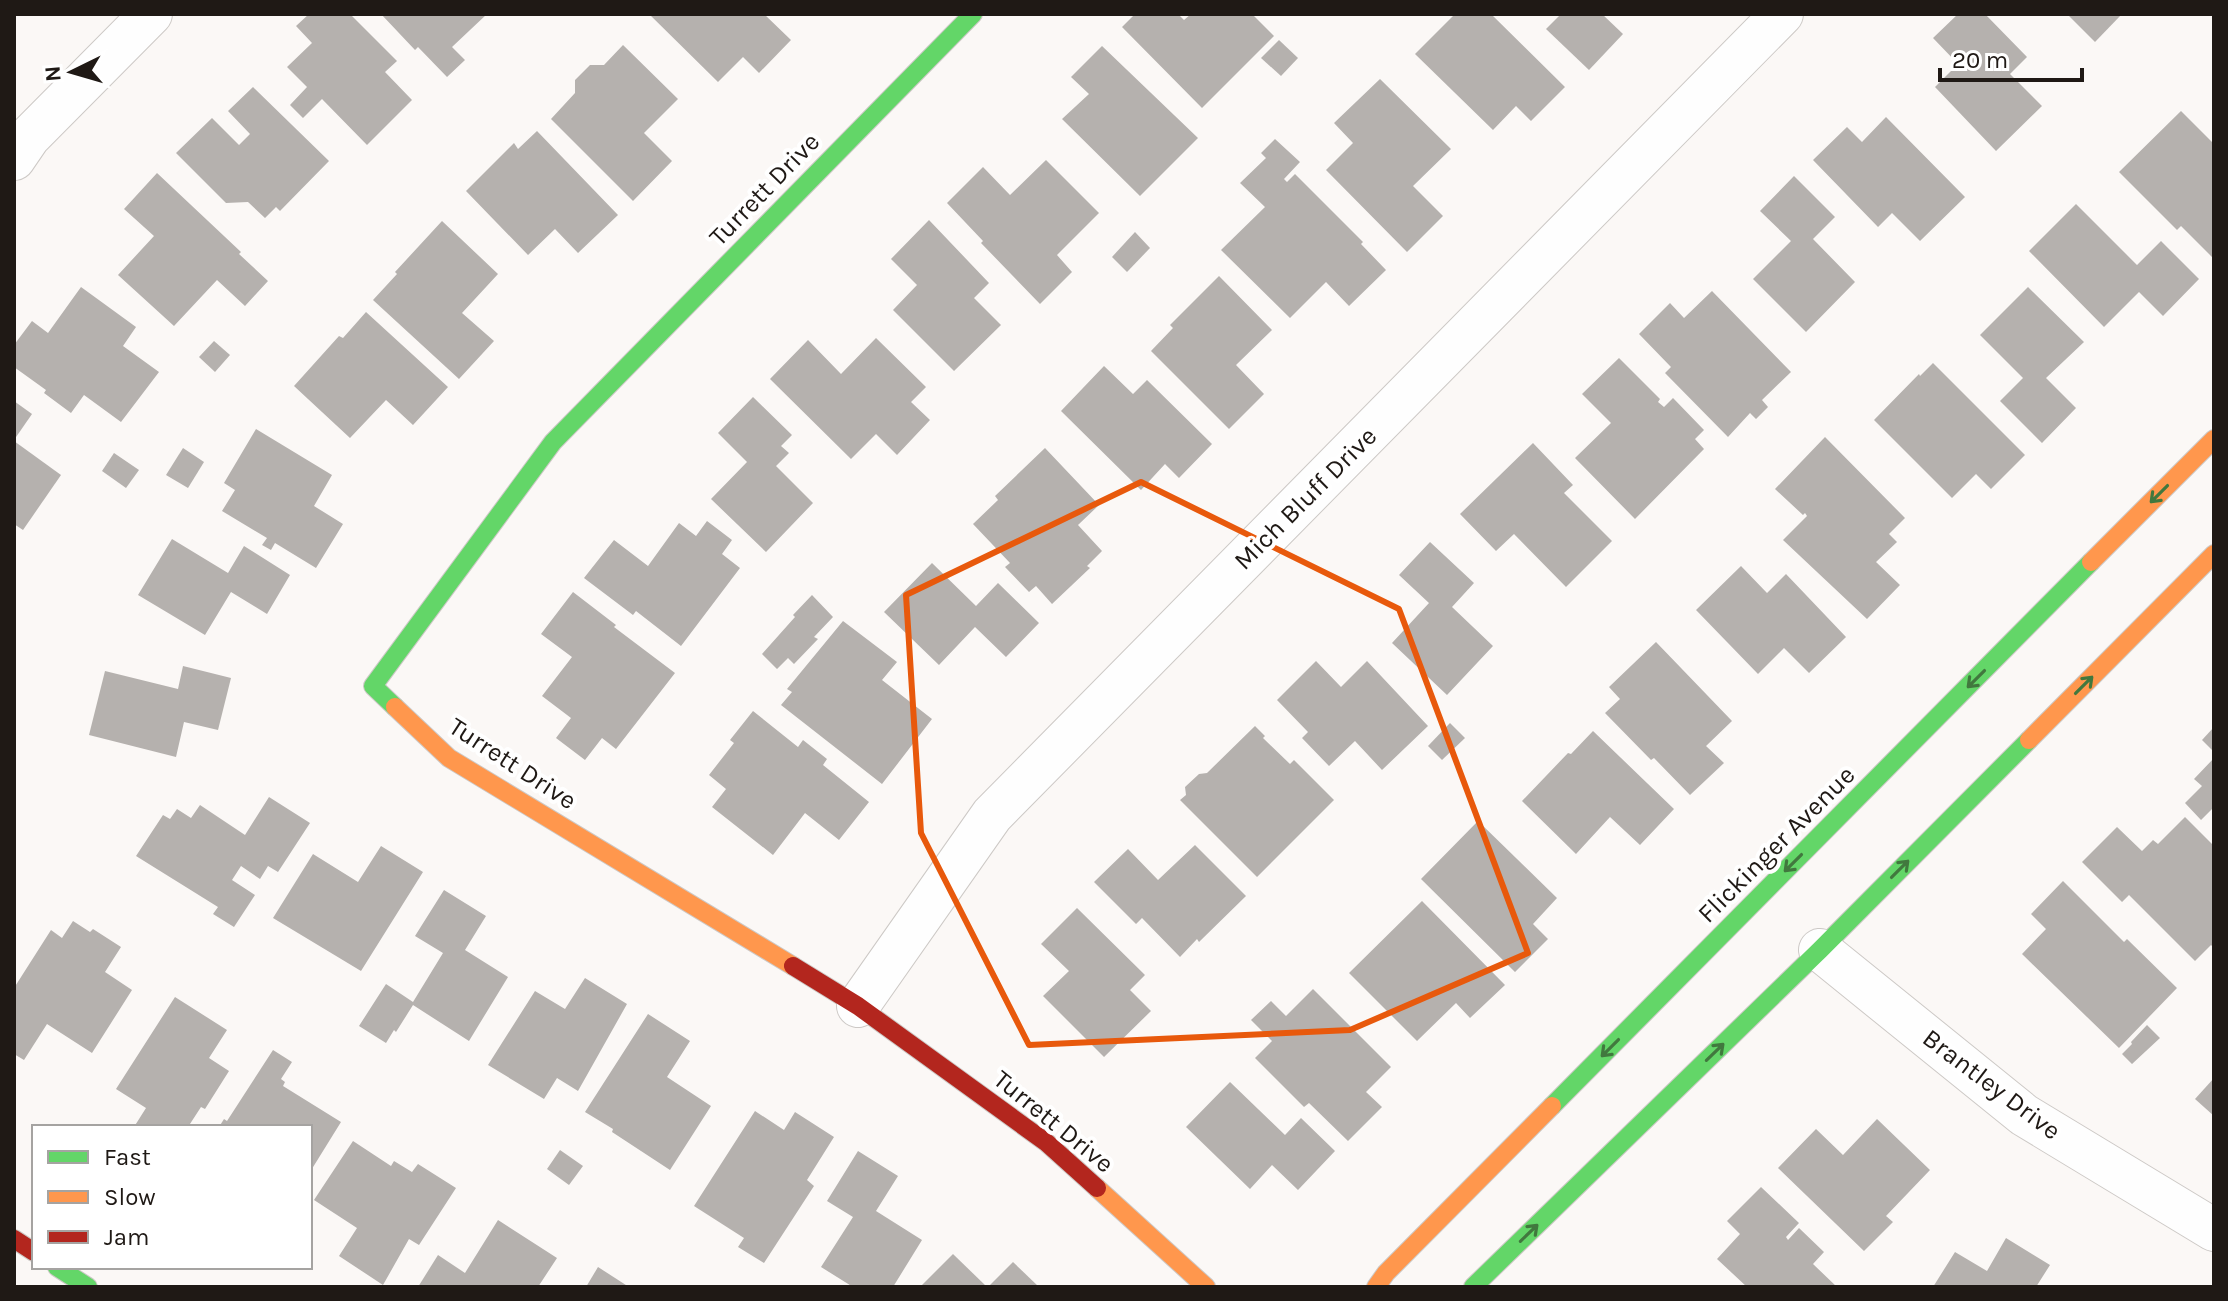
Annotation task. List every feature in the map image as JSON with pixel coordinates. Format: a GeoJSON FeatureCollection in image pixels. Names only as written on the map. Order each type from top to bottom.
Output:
{"type":"FeatureCollection","features":[{"type":"Feature","properties":{"kind":"main road","name":"Turrett Drive"},"geometry":{"type":"LineString","coordinates":[[973,14],[553,442],[373,686],[449,758],[858,1006],[1047,1143],[1206,1287]]}},
{"type":"Feature","properties":{"kind":"main road","name":"Flickinger Avenue"},"geometry":{"type":"LineString","coordinates":[[1376,1287],[1386,1273],[2214,439]]}},
{"type":"Feature","properties":{"kind":"main road"},"geometry":{"type":"LineString","coordinates":[[1473,1287],[1820,950],[2214,554]]}},
{"type":"Feature","properties":{"kind":"main road"},"geometry":{"type":"LineString","coordinates":[[14,1239],[32,1251]]}},
{"type":"Feature","properties":{"kind":"main road"},"geometry":{"type":"LineString","coordinates":[[60,1269],[88,1287]]}},
{"type":"Feature","properties":{"kind":"street"},"geometry":{"type":"LineString","coordinates":[[14,159],[29,137],[151,14]]}},
{"type":"Feature","properties":{"kind":"street","name":"Mich Bluff Drive"},"geometry":{"type":"LineString","coordinates":[[858,1006],[992,815],[1782,14]]}},
{"type":"Feature","properties":{"kind":"street","name":"Brantley Drive"},"geometry":{"type":"LineString","coordinates":[[1820,950],[2024,1115],[2214,1230]]}},
{"type":"Feature","properties":{"kind":"highlighted area"},"geometry":{"type":"Polygon","coordinates":[[[1141,482],[1399,609],[1528,953],[1350,1030],[1029,1045],[921,833],[906,595],[1141,482]]]}},
{"type":"Feature","properties":{"kind":"building"},"geometry":{"type":"Polygon","coordinates":[[[309,14],[350,14],[397,61],[385,72],[412,100],[367,145],[322,99],[303,118],[290,105],[307,87],[287,67],[312,43],[296,26],[309,14]]]}},
{"type":"Feature","properties":{"kind":"building"},"geometry":{"type":"Polygon","coordinates":[[[381,14],[487,14],[452,47],[465,60],[447,77],[418,47],[415,50],[381,14]]]}},
{"type":"Feature","properties":{"kind":"building"},"geometry":{"type":"Polygon","coordinates":[[[649,14],[764,14],[791,40],[759,73],[743,57],[718,82],[649,14]]]}},
{"type":"Feature","properties":{"kind":"building"},"geometry":{"type":"Polygon","coordinates":[[[1135,14],[1178,14],[1184,20],[1191,14],[1252,14],[1274,36],[1202,108],[1122,27],[1135,14]]]}},
{"type":"Feature","properties":{"kind":"building"},"geometry":{"type":"Polygon","coordinates":[[[1455,14],[1491,14],[1565,87],[1531,121],[1516,106],[1493,130],[1415,54],[1455,14]]]}},
{"type":"Feature","properties":{"kind":"building"},"geometry":{"type":"Polygon","coordinates":[[[1561,14],[1602,14],[1623,34],[1589,70],[1546,29],[1561,14]]]}},
{"type":"Feature","properties":{"kind":"building"},"geometry":{"type":"Polygon","coordinates":[[[1958,14],[1985,14],[2027,57],[2010,74],[2042,106],[1996,151],[1935,87],[1958,64],[1933,38],[1958,14]]]}},
{"type":"Feature","properties":{"kind":"building"},"geometry":{"type":"Polygon","coordinates":[[[2067,14],[2122,14],[2095,42],[2067,14]]]}},
{"type":"Feature","properties":{"kind":"building"},"geometry":{"type":"Polygon","coordinates":[[[1279,40],[1298,58],[1281,76],[1261,58],[1279,40]]]}},
{"type":"Feature","properties":{"kind":"building"},"geometry":{"type":"Polygon","coordinates":[[[623,45],[678,99],[644,133],[672,161],[633,201],[551,119],[575,93],[575,80],[590,65],[604,65],[623,45]]]}},
{"type":"Feature","properties":{"kind":"building"},"geometry":{"type":"Polygon","coordinates":[[[1102,46],[1198,138],[1140,196],[1062,119],[1089,94],[1071,77],[1102,46]]]}},
{"type":"Feature","properties":{"kind":"building"},"geometry":{"type":"Polygon","coordinates":[[[1380,79],[1451,149],[1413,186],[1443,216],[1407,252],[1326,170],[1353,143],[1334,123],[1380,79]]]}},
{"type":"Feature","properties":{"kind":"building"},"geometry":{"type":"Polygon","coordinates":[[[253,87],[329,161],[280,211],[276,207],[265,218],[248,202],[226,203],[176,153],[212,118],[239,145],[250,134],[228,111],[253,87]]]}},
{"type":"Feature","properties":{"kind":"building"},"geometry":{"type":"Polygon","coordinates":[[[2181,111],[2214,144],[2214,259],[2181,226],[2177,230],[2119,172],[2181,111]]]}},
{"type":"Feature","properties":{"kind":"building"},"geometry":{"type":"Polygon","coordinates":[[[1886,117],[1965,197],[1920,241],[1892,213],[1878,227],[1813,160],[1847,127],[1862,142],[1886,117]]]}},
{"type":"Feature","properties":{"kind":"building"},"geometry":{"type":"Polygon","coordinates":[[[537,131],[618,215],[578,253],[555,229],[528,255],[466,191],[514,143],[518,149],[537,131]]]}},
{"type":"Feature","properties":{"kind":"building"},"geometry":{"type":"Polygon","coordinates":[[[1275,139],[1300,162],[1284,179],[1287,182],[1295,174],[1363,242],[1361,244],[1386,270],[1349,306],[1326,282],[1290,318],[1221,250],[1265,207],[1240,183],[1266,158],[1261,153],[1275,139]]]}},
{"type":"Feature","properties":{"kind":"building"},"geometry":{"type":"Polygon","coordinates":[[[1046,160],[1099,213],[1057,255],[1072,272],[1040,304],[947,203],[983,167],[1010,195],[1046,160]]]}},
{"type":"Feature","properties":{"kind":"building"},"geometry":{"type":"Polygon","coordinates":[[[157,173],[268,281],[245,306],[217,280],[174,326],[118,275],[154,236],[124,209],[157,173]]]}},
{"type":"Feature","properties":{"kind":"building"},"geometry":{"type":"Polygon","coordinates":[[[1794,176],[1835,217],[1813,239],[1855,282],[1806,332],[1753,279],[1791,241],[1760,211],[1794,176]]]}},
{"type":"Feature","properties":{"kind":"building"},"geometry":{"type":"Polygon","coordinates":[[[2076,204],[2137,265],[2161,241],[2199,279],[2163,316],[2139,292],[2104,327],[2029,251],[2076,204]]]}},
{"type":"Feature","properties":{"kind":"building"},"geometry":{"type":"Polygon","coordinates":[[[929,220],[989,283],[974,298],[1001,325],[954,371],[893,310],[917,285],[891,259],[929,220]]]}},
{"type":"Feature","properties":{"kind":"building"},"geometry":{"type":"Polygon","coordinates":[[[442,221],[498,274],[462,313],[494,341],[459,379],[373,300],[442,221]]]}},
{"type":"Feature","properties":{"kind":"building"},"geometry":{"type":"Polygon","coordinates":[[[1135,232],[1150,248],[1127,272],[1112,257],[1135,232]]]}},
{"type":"Feature","properties":{"kind":"building"},"geometry":{"type":"Polygon","coordinates":[[[1219,276],[1272,330],[1236,365],[1264,394],[1229,429],[1151,351],[1173,328],[1170,325],[1219,276]]]}},
{"type":"Feature","properties":{"kind":"building"},"geometry":{"type":"Polygon","coordinates":[[[81,287],[136,327],[123,346],[159,372],[121,422],[84,395],[71,413],[14,367],[14,345],[32,321],[48,333],[81,287]]]}},
{"type":"Feature","properties":{"kind":"building"},"geometry":{"type":"Polygon","coordinates":[[[2028,287],[2084,342],[2046,378],[2076,408],[2042,443],[2000,401],[2023,378],[1980,335],[2028,287]]]}},
{"type":"Feature","properties":{"kind":"building"},"geometry":{"type":"Polygon","coordinates":[[[1712,291],[1791,372],[1762,400],[1768,407],[1756,419],[1750,413],[1728,437],[1665,373],[1671,367],[1639,334],[1670,303],[1684,318],[1712,291]]]}},
{"type":"Feature","properties":{"kind":"building"},"geometry":{"type":"Polygon","coordinates":[[[366,312],[448,387],[413,425],[386,400],[350,438],[294,386],[339,336],[343,338],[366,312]]]}},
{"type":"Feature","properties":{"kind":"building"},"geometry":{"type":"Polygon","coordinates":[[[876,338],[926,387],[911,402],[930,420],[897,455],[876,434],[851,459],[770,379],[808,340],[841,374],[876,338]]]}},
{"type":"Feature","properties":{"kind":"building"},"geometry":{"type":"Polygon","coordinates":[[[214,341],[230,355],[215,372],[199,357],[214,341]]]}},
{"type":"Feature","properties":{"kind":"building"},"geometry":{"type":"Polygon","coordinates":[[[1619,358],[1660,399],[1658,402],[1664,407],[1673,398],[1704,430],[1695,439],[1704,449],[1635,519],[1575,458],[1611,423],[1582,394],[1619,358]]]}},
{"type":"Feature","properties":{"kind":"building"},"geometry":{"type":"Polygon","coordinates":[[[1933,363],[2025,455],[1991,489],[1976,474],[1952,498],[1874,420],[1933,363]]]}},
{"type":"Feature","properties":{"kind":"building"},"geometry":{"type":"Polygon","coordinates":[[[1104,366],[1133,394],[1147,380],[1212,444],[1179,478],[1165,464],[1141,490],[1061,411],[1104,366]]]}},
{"type":"Feature","properties":{"kind":"building"},"geometry":{"type":"Polygon","coordinates":[[[753,397],[792,435],[781,446],[789,453],[776,466],[813,503],[766,552],[711,499],[747,462],[718,433],[753,397]]]}},
{"type":"Feature","properties":{"kind":"building"},"geometry":{"type":"Polygon","coordinates":[[[14,401],[32,414],[14,440],[14,401]]]}},
{"type":"Feature","properties":{"kind":"building"},"geometry":{"type":"Polygon","coordinates":[[[256,429],[332,475],[314,506],[343,524],[316,568],[275,543],[271,550],[262,545],[267,538],[222,511],[235,490],[224,483],[256,429]]]}},
{"type":"Feature","properties":{"kind":"building"},"geometry":{"type":"Polygon","coordinates":[[[1825,437],[1905,518],[1889,534],[1897,542],[1876,562],[1900,585],[1867,619],[1783,540],[1807,516],[1775,489],[1825,437]]]}},
{"type":"Feature","properties":{"kind":"building"},"geometry":{"type":"Polygon","coordinates":[[[14,441],[61,475],[23,530],[14,524],[14,441]]]}},
{"type":"Feature","properties":{"kind":"building"},"geometry":{"type":"Polygon","coordinates":[[[1533,443],[1573,485],[1564,493],[1612,541],[1566,587],[1514,534],[1496,551],[1460,514],[1533,443]]]}},
{"type":"Feature","properties":{"kind":"building"},"geometry":{"type":"Polygon","coordinates":[[[183,448],[204,462],[188,488],[166,475],[183,448]]]}},
{"type":"Feature","properties":{"kind":"building"},"geometry":{"type":"Polygon","coordinates":[[[1045,448],[1099,505],[1078,525],[1102,551],[1087,566],[1090,568],[1052,604],[1036,586],[1029,592],[1005,567],[1010,563],[973,524],[998,500],[995,496],[1045,448]]]}},
{"type":"Feature","properties":{"kind":"building"},"geometry":{"type":"Polygon","coordinates":[[[114,453],[139,470],[126,488],[102,471],[114,453]]]}},
{"type":"Feature","properties":{"kind":"building"},"geometry":{"type":"Polygon","coordinates":[[[707,521],[732,540],[722,554],[740,568],[681,646],[636,611],[633,615],[584,578],[614,540],[648,566],[679,523],[696,536],[707,521]]]}},
{"type":"Feature","properties":{"kind":"building"},"geometry":{"type":"Polygon","coordinates":[[[172,539],[228,573],[244,546],[290,575],[267,614],[231,592],[205,635],[138,595],[172,539]]]}},
{"type":"Feature","properties":{"kind":"building"},"geometry":{"type":"Polygon","coordinates":[[[1430,542],[1474,583],[1452,607],[1493,646],[1447,695],[1392,643],[1429,603],[1399,575],[1430,542]]]}},
{"type":"Feature","properties":{"kind":"building"},"geometry":{"type":"Polygon","coordinates":[[[932,563],[976,606],[998,583],[1039,623],[1006,657],[975,627],[939,665],[884,612],[932,563]]]}},
{"type":"Feature","properties":{"kind":"building"},"geometry":{"type":"Polygon","coordinates":[[[1741,566],[1767,593],[1786,574],[1846,637],[1809,673],[1784,648],[1758,674],[1696,610],[1741,566]]]}},
{"type":"Feature","properties":{"kind":"building"},"geometry":{"type":"Polygon","coordinates":[[[573,592],[675,673],[616,749],[602,738],[585,760],[556,738],[571,718],[542,696],[572,657],[541,634],[573,592]]]}},
{"type":"Feature","properties":{"kind":"building"},"geometry":{"type":"Polygon","coordinates":[[[812,595],[833,617],[814,637],[818,639],[794,664],[788,658],[777,669],[762,654],[812,595]]]}},
{"type":"Feature","properties":{"kind":"building"},"geometry":{"type":"Polygon","coordinates":[[[843,621],[897,662],[882,680],[932,719],[882,784],[781,705],[792,692],[787,689],[843,621]]]}},
{"type":"Feature","properties":{"kind":"building"},"geometry":{"type":"Polygon","coordinates":[[[1656,642],[1732,721],[1706,746],[1724,763],[1690,795],[1605,713],[1620,699],[1609,687],[1656,642]]]}},
{"type":"Feature","properties":{"kind":"building"},"geometry":{"type":"Polygon","coordinates":[[[1316,661],[1341,687],[1367,661],[1428,726],[1382,770],[1355,741],[1329,766],[1302,738],[1308,732],[1277,700],[1316,661]]]}},
{"type":"Feature","properties":{"kind":"building"},"geometry":{"type":"Polygon","coordinates":[[[183,666],[231,678],[218,730],[184,722],[176,757],[89,735],[105,671],[178,689],[183,666]]]}},
{"type":"Feature","properties":{"kind":"building"},"geometry":{"type":"Polygon","coordinates":[[[753,711],[798,747],[803,740],[827,759],[823,765],[869,802],[839,840],[805,813],[773,855],[712,807],[726,789],[709,775],[734,743],[730,740],[753,711]]]}},
{"type":"Feature","properties":{"kind":"building"},"geometry":{"type":"Polygon","coordinates":[[[1450,723],[1465,738],[1442,760],[1428,746],[1450,723]]]}},
{"type":"Feature","properties":{"kind":"building"},"geometry":{"type":"Polygon","coordinates":[[[1255,726],[1290,764],[1294,760],[1334,800],[1257,877],[1180,800],[1186,795],[1185,787],[1199,774],[1207,773],[1255,726]]]}},
{"type":"Feature","properties":{"kind":"building"},"geometry":{"type":"Polygon","coordinates":[[[2214,727],[2214,752],[2202,740],[2214,727]]]}},
{"type":"Feature","properties":{"kind":"building"},"geometry":{"type":"Polygon","coordinates":[[[1593,731],[1674,809],[1640,845],[1610,817],[1576,854],[1522,801],[1593,731]]]}},
{"type":"Feature","properties":{"kind":"building"},"geometry":{"type":"Polygon","coordinates":[[[2214,758],[2214,807],[2201,820],[2185,803],[2202,786],[2194,779],[2214,758]]]}},
{"type":"Feature","properties":{"kind":"building"},"geometry":{"type":"Polygon","coordinates":[[[269,797],[310,823],[278,872],[268,866],[260,879],[241,866],[232,880],[255,895],[234,927],[213,914],[218,907],[136,856],[163,815],[170,819],[177,809],[191,818],[200,805],[245,835],[269,797]]]}},
{"type":"Feature","properties":{"kind":"building"},"geometry":{"type":"Polygon","coordinates":[[[2185,817],[2214,846],[2214,948],[2211,945],[2195,961],[2129,895],[2122,902],[2082,862],[2117,827],[2142,851],[2153,840],[2158,844],[2185,817]]]}},
{"type":"Feature","properties":{"kind":"building"},"geometry":{"type":"Polygon","coordinates":[[[1478,821],[1557,898],[1533,924],[1548,939],[1515,972],[1421,879],[1478,821]]]}},
{"type":"Feature","properties":{"kind":"building"},"geometry":{"type":"Polygon","coordinates":[[[1195,845],[1246,896],[1180,957],[1142,918],[1136,924],[1094,882],[1128,849],[1158,880],[1195,845]]]}},
{"type":"Feature","properties":{"kind":"building"},"geometry":{"type":"Polygon","coordinates":[[[381,846],[423,872],[361,971],[273,918],[313,854],[358,882],[381,846]]]}},
{"type":"Feature","properties":{"kind":"building"},"geometry":{"type":"Polygon","coordinates":[[[2063,881],[2124,942],[2127,939],[2177,988],[2119,1048],[2022,954],[2046,929],[2031,914],[2063,881]]]}},
{"type":"Feature","properties":{"kind":"building"},"geometry":{"type":"Polygon","coordinates":[[[444,890],[486,916],[465,950],[508,977],[469,1041],[413,1005],[386,1043],[359,1026],[386,984],[413,1002],[443,953],[415,936],[444,890]]]}},
{"type":"Feature","properties":{"kind":"building"},"geometry":{"type":"Polygon","coordinates":[[[1422,901],[1505,985],[1470,1018],[1456,1003],[1417,1041],[1349,973],[1422,901]]]}},
{"type":"Feature","properties":{"kind":"building"},"geometry":{"type":"Polygon","coordinates":[[[1077,908],[1145,975],[1130,990],[1151,1011],[1104,1057],[1043,996],[1069,971],[1041,944],[1077,908]]]}},
{"type":"Feature","properties":{"kind":"building"},"geometry":{"type":"Polygon","coordinates":[[[73,921],[90,932],[93,929],[121,947],[105,972],[132,990],[92,1053],[47,1024],[24,1060],[14,1054],[14,988],[51,930],[62,938],[73,921]]]}},
{"type":"Feature","properties":{"kind":"building"},"geometry":{"type":"Polygon","coordinates":[[[585,978],[627,1004],[578,1091],[557,1078],[544,1099],[488,1065],[535,991],[565,1009],[585,978]]]}},
{"type":"Feature","properties":{"kind":"building"},"geometry":{"type":"Polygon","coordinates":[[[1313,989],[1391,1067],[1366,1092],[1382,1107],[1348,1141],[1309,1103],[1304,1107],[1255,1058],[1272,1041],[1251,1020],[1271,1001],[1286,1016],[1313,989]]]}},
{"type":"Feature","properties":{"kind":"building"},"geometry":{"type":"Polygon","coordinates":[[[175,997],[227,1030],[209,1058],[229,1071],[205,1109],[201,1107],[189,1125],[135,1125],[146,1108],[116,1089],[175,997]]]}},
{"type":"Feature","properties":{"kind":"building"},"geometry":{"type":"Polygon","coordinates":[[[648,1014],[690,1041],[667,1077],[711,1106],[670,1170],[585,1112],[648,1014]]]}},
{"type":"Feature","properties":{"kind":"building"},"geometry":{"type":"Polygon","coordinates":[[[2147,1025],[2160,1038],[2132,1064],[2122,1054],[2147,1025]]]}},
{"type":"Feature","properties":{"kind":"building"},"geometry":{"type":"Polygon","coordinates":[[[273,1050],[292,1062],[281,1079],[285,1082],[283,1086],[341,1122],[312,1169],[312,1125],[220,1125],[224,1119],[227,1121],[273,1050]]]}},
{"type":"Feature","properties":{"kind":"building"},"geometry":{"type":"Polygon","coordinates":[[[2214,1078],[2214,1116],[2195,1099],[2214,1078]]]}},
{"type":"Feature","properties":{"kind":"building"},"geometry":{"type":"Polygon","coordinates":[[[1230,1082],[1285,1135],[1301,1118],[1335,1151],[1298,1190],[1272,1165],[1250,1189],[1186,1127],[1230,1082]]]}},
{"type":"Feature","properties":{"kind":"building"},"geometry":{"type":"Polygon","coordinates":[[[755,1111],[784,1130],[795,1112],[834,1137],[807,1180],[814,1186],[764,1263],[738,1247],[744,1238],[694,1206],[755,1111]]]}},
{"type":"Feature","properties":{"kind":"building"},"geometry":{"type":"Polygon","coordinates":[[[1877,1119],[1930,1170],[1886,1216],[1893,1222],[1864,1251],[1778,1168],[1816,1129],[1843,1155],[1877,1119]]]}},
{"type":"Feature","properties":{"kind":"building"},"geometry":{"type":"Polygon","coordinates":[[[353,1141],[391,1166],[394,1161],[412,1172],[418,1164],[456,1188],[419,1245],[409,1239],[383,1285],[339,1256],[357,1228],[314,1200],[353,1141]]]}},
{"type":"Feature","properties":{"kind":"building"},"geometry":{"type":"Polygon","coordinates":[[[560,1150],[583,1166],[569,1185],[547,1169],[560,1150]]]}},
{"type":"Feature","properties":{"kind":"building"},"geometry":{"type":"Polygon","coordinates":[[[858,1151],[898,1176],[876,1211],[922,1240],[893,1287],[853,1287],[821,1267],[853,1217],[827,1201],[858,1151]]]}},
{"type":"Feature","properties":{"kind":"building"},"geometry":{"type":"Polygon","coordinates":[[[1761,1187],[1799,1223],[1786,1237],[1788,1240],[1799,1228],[1824,1252],[1813,1264],[1837,1287],[1747,1287],[1717,1259],[1740,1234],[1727,1221],[1761,1187]]]}},
{"type":"Feature","properties":{"kind":"building"},"geometry":{"type":"Polygon","coordinates":[[[498,1220],[557,1258],[538,1287],[418,1287],[438,1255],[465,1273],[498,1220]]]}},
{"type":"Feature","properties":{"kind":"building"},"geometry":{"type":"Polygon","coordinates":[[[2006,1238],[2050,1265],[2036,1287],[1933,1287],[1955,1252],[1987,1271],[2006,1238]]]}},
{"type":"Feature","properties":{"kind":"building"},"geometry":{"type":"Polygon","coordinates":[[[953,1254],[987,1287],[920,1287],[953,1254]]]}},
{"type":"Feature","properties":{"kind":"building"},"geometry":{"type":"Polygon","coordinates":[[[1013,1262],[1039,1287],[988,1287],[1013,1262]]]}},
{"type":"Feature","properties":{"kind":"building"},"geometry":{"type":"Polygon","coordinates":[[[598,1267],[629,1287],[586,1287],[598,1267]]]}},
{"type":"Feature","properties":{"kind":"traffic: fast"},"geometry":{"type":"LineString","coordinates":[[395,707],[373,686],[553,442],[973,14]]}},
{"type":"Feature","properties":{"kind":"traffic: fast"},"geometry":{"type":"LineString","coordinates":[[1552,1106],[2091,562]]}},
{"type":"Feature","properties":{"kind":"traffic: fast"},"geometry":{"type":"LineString","coordinates":[[1473,1287],[1820,950],[2029,740]]}},
{"type":"Feature","properties":{"kind":"traffic: fast"},"geometry":{"type":"LineString","coordinates":[[60,1269],[88,1287]]}},
{"type":"Feature","properties":{"kind":"traffic: slow"},"geometry":{"type":"LineString","coordinates":[[2091,562],[2214,439]]}},
{"type":"Feature","properties":{"kind":"traffic: slow"},"geometry":{"type":"LineString","coordinates":[[2029,740],[2214,554]]}},
{"type":"Feature","properties":{"kind":"traffic: slow"},"geometry":{"type":"LineString","coordinates":[[395,707],[449,758],[793,966]]}},
{"type":"Feature","properties":{"kind":"traffic: slow"},"geometry":{"type":"LineString","coordinates":[[1376,1287],[1386,1273],[1552,1106]]}},
{"type":"Feature","properties":{"kind":"traffic: slow"},"geometry":{"type":"LineString","coordinates":[[1097,1188],[1206,1287]]}},
{"type":"Feature","properties":{"kind":"traffic: jam"},"geometry":{"type":"LineString","coordinates":[[793,966],[858,1006],[1047,1143],[1097,1188]]}},
{"type":"Feature","properties":{"kind":"traffic: jam"},"geometry":{"type":"LineString","coordinates":[[14,1239],[32,1251]]}}]}
